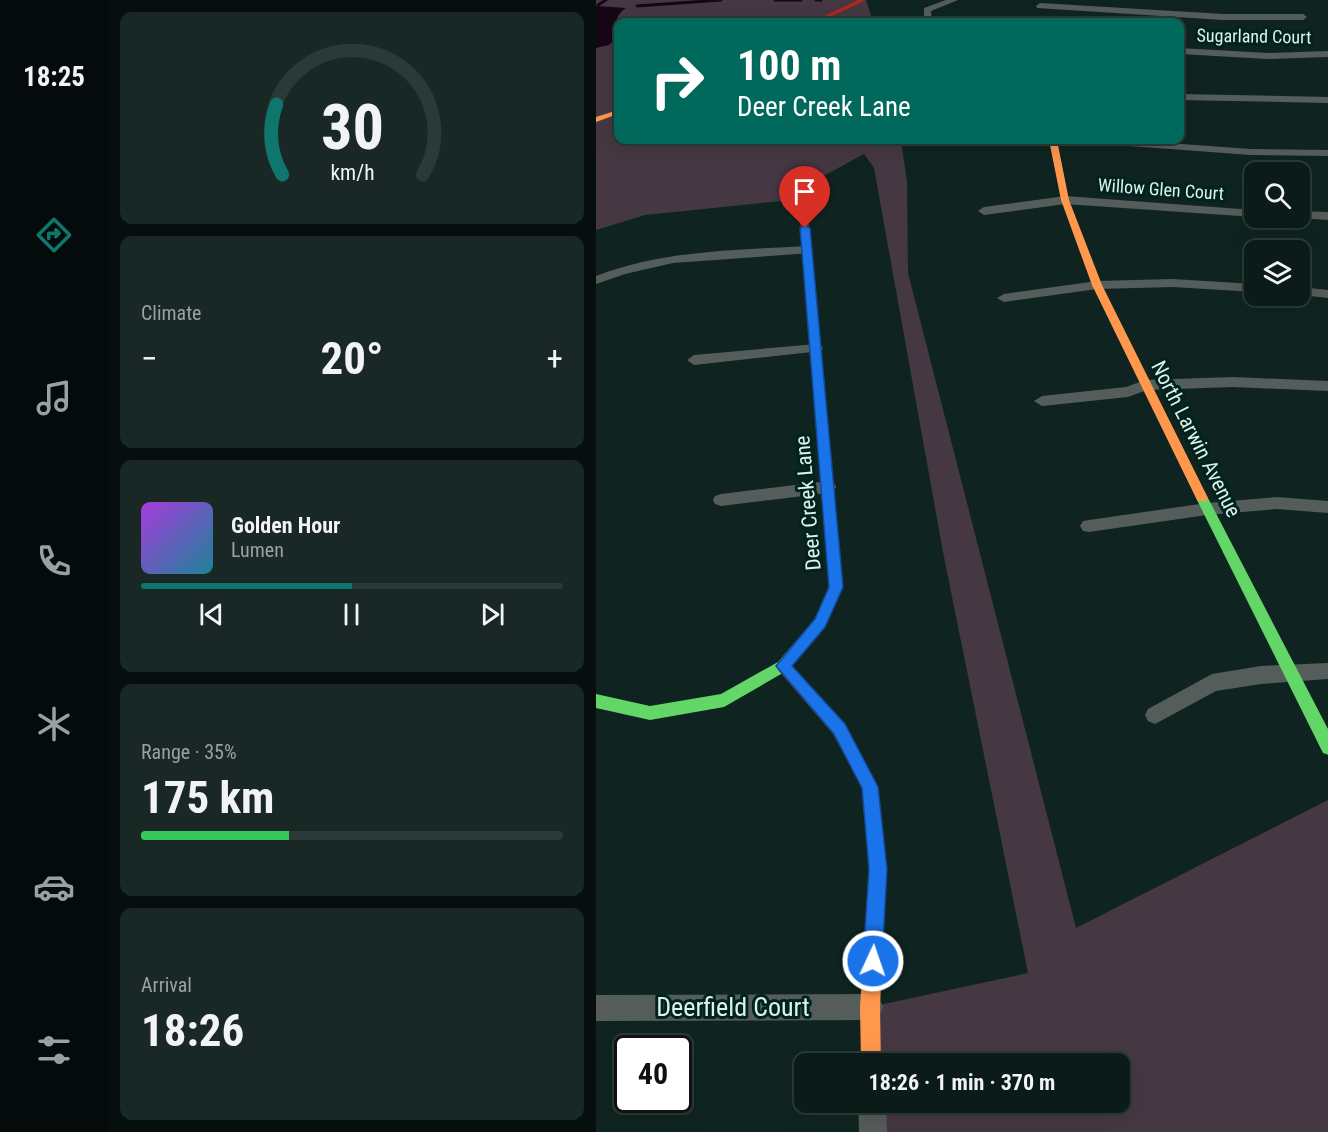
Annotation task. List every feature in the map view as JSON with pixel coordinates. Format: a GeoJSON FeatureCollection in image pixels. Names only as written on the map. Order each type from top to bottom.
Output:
{"type":"FeatureCollection","features":[{"type":"Feature","properties":{"kind":"street"},"geometry":{"type":"LineString","coordinates":[[824,18],[863,0]]}},
{"type":"Feature","properties":{"kind":"street"},"geometry":{"type":"LineString","coordinates":[[928,18],[928,10],[954,0]]}},
{"type":"Feature","properties":{"kind":"street"},"geometry":{"type":"LineString","coordinates":[[1040,7],[1223,16],[1303,16]]}},
{"type":"Feature","properties":{"kind":"street","name":"Sugarland Court"},"geometry":{"type":"LineString","coordinates":[[1184,51],[1268,56],[1328,54]]}},
{"type":"Feature","properties":{"kind":"street"},"geometry":{"type":"LineString","coordinates":[[1184,97],[1328,100]]}},
{"type":"Feature","properties":{"kind":"street"},"geometry":{"type":"LineString","coordinates":[[596,120],[614,113]]}},
{"type":"Feature","properties":{"kind":"street","name":"North Larwin Avenue"},"geometry":{"type":"LineString","coordinates":[[1054,144],[1065,200],[1097,285],[1328,748]]}},
{"type":"Feature","properties":{"kind":"street"},"geometry":{"type":"LineString","coordinates":[[1143,144],[1251,152],[1328,153]]}},
{"type":"Feature","properties":{"kind":"street","name":"Deer Creek Lane"},"geometry":{"type":"LineString","coordinates":[[596,701],[650,713],[724,700],[783,666],[820,623],[836,587],[803,206],[792,200]]}},
{"type":"Feature","properties":{"kind":"street","name":"Willow Glen Court"},"geometry":{"type":"LineString","coordinates":[[984,211],[1065,200],[1244,213]]}},
{"type":"Feature","properties":{"kind":"street"},"geometry":{"type":"LineString","coordinates":[[1310,215],[1328,216]]}},
{"type":"Feature","properties":{"kind":"street"},"geometry":{"type":"LineString","coordinates":[[596,280],[616,272],[689,258],[807,250]]}},
{"type":"Feature","properties":{"kind":"street"},"geometry":{"type":"LineString","coordinates":[[1004,298],[1097,285],[1172,282],[1244,287]]}},
{"type":"Feature","properties":{"kind":"street"},"geometry":{"type":"LineString","coordinates":[[1310,292],[1328,294]]}},
{"type":"Feature","properties":{"kind":"street"},"geometry":{"type":"LineString","coordinates":[[694,360],[816,348]]}},
{"type":"Feature","properties":{"kind":"street"},"geometry":{"type":"LineString","coordinates":[[1042,401],[1128,392],[1145,385],[1233,382],[1328,386]]}},
{"type":"Feature","properties":{"kind":"street"},"geometry":{"type":"LineString","coordinates":[[721,500],[828,487]]}},
{"type":"Feature","properties":{"kind":"street"},"geometry":{"type":"LineString","coordinates":[[1089,526],[1207,509],[1277,503],[1328,507]]}},
{"type":"Feature","properties":{"kind":"street"},"geometry":{"type":"LineString","coordinates":[[783,666],[839,729],[870,787],[878,869],[870,1007],[871,1053]]}},
{"type":"Feature","properties":{"kind":"street"},"geometry":{"type":"LineString","coordinates":[[1155,715],[1212,683],[1292,672],[1328,671]]}},
{"type":"Feature","properties":{"kind":"street","name":"Deerfield Court"},"geometry":{"type":"LineString","coordinates":[[596,1008],[870,1007]]}},
{"type":"Feature","properties":{"kind":"street"},"geometry":{"type":"LineString","coordinates":[[872,1113],[873,1132]]}},
{"type":"Feature","properties":{"kind":"shaded area"},"geometry":{"type":"Polygon","coordinates":[[[596,0],[866,0],[872,18],[614,18],[614,144],[902,144],[907,182],[908,273],[1076,928],[1328,800],[1328,1132],[873,1132],[872,1113],[1130,1113],[1130,1053],[871,1053],[870,1007],[1028,973],[943,552],[874,168],[864,154],[796,191],[792,200],[645,215],[596,230],[596,0]]]}},
{"type":"Feature","properties":{"kind":"shaded area"},"geometry":{"type":"Polygon","coordinates":[[[596,6],[626,8],[617,18],[614,18],[614,41],[609,45],[596,48],[596,6]]]}},
{"type":"Feature","properties":{"kind":"waterway"},"geometry":{"type":"LineString","coordinates":[[596,24],[599,22],[598,5],[606,0]]}},
{"type":"Feature","properties":{"kind":"waterway"},"geometry":{"type":"LineString","coordinates":[[637,6],[721,0]]}},
{"type":"Feature","properties":{"kind":"waterway"},"geometry":{"type":"LineString","coordinates":[[775,0],[801,0]]}},
{"type":"Feature","properties":{"kind":"waterway"},"geometry":{"type":"LineString","coordinates":[[816,0],[821,0]]}},
{"type":"Feature","properties":{"kind":"traffic: fast"},"geometry":{"type":"LineString","coordinates":[[596,701],[650,713],[724,700],[783,666],[820,623],[836,587],[822,428]]}},
{"type":"Feature","properties":{"kind":"traffic: fast"},"geometry":{"type":"LineString","coordinates":[[1202,498],[1329,748]]}},
{"type":"Feature","properties":{"kind":"traffic: slow"},"geometry":{"type":"LineString","coordinates":[[596,120],[614,113]]}},
{"type":"Feature","properties":{"kind":"traffic: slow"},"geometry":{"type":"LineString","coordinates":[[1054,144],[1065,200],[1097,285],[1202,498]]}},
{"type":"Feature","properties":{"kind":"traffic: slow"},"geometry":{"type":"LineString","coordinates":[[871,1053],[870,1007],[876,898]]}},
{"type":"Feature","properties":{"kind":"traffic: jam"},"geometry":{"type":"LineString","coordinates":[[824,18],[863,0]]}},
{"type":"Feature","properties":{"kind":"traffic: jam"},"geometry":{"type":"LineString","coordinates":[[792,200],[803,206],[822,428]]}},
{"type":"Feature","properties":{"kind":"traffic: jam"},"geometry":{"type":"LineString","coordinates":[[783,666],[839,729],[870,787],[878,869],[876,898]]}},
{"type":"Feature","properties":{"kind":"route"},"geometry":{"type":"LineString","coordinates":[[805,228],[836,587],[820,623],[783,666],[839,729],[870,787],[878,869],[873,961]]}}]}
